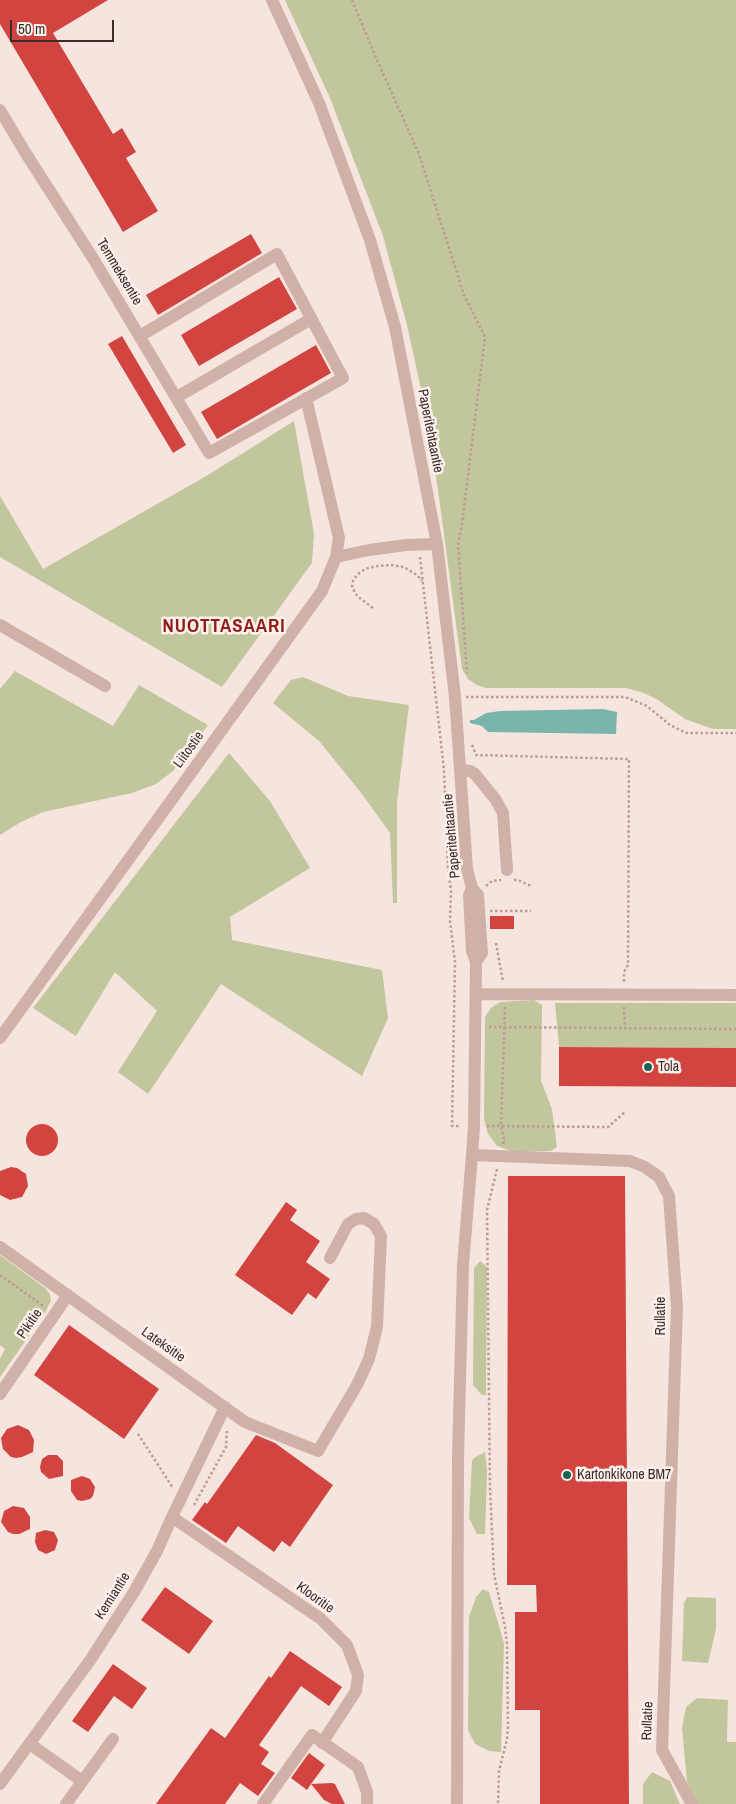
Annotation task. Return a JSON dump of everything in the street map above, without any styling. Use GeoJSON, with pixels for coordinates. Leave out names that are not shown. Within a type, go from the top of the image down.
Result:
{"type":"FeatureCollection","features":[{"type":"Feature","properties":{"kind":"street","name":"Paperitehtaantie"},"geometry":{"type":"LineString","coordinates":[[272,0],[318,103],[370,240],[395,327],[436,544],[461,697],[461,770],[467,869],[472,888],[478,895],[482,953],[476,962],[476,994]]}},
{"type":"Feature","properties":{"kind":"street","name":"Temmeksentie"},"geometry":{"type":"LineString","coordinates":[[0,110],[140,336],[209,453],[306,398]]}},
{"type":"Feature","properties":{"kind":"street"},"geometry":{"type":"LineString","coordinates":[[140,336],[277,254],[343,378],[306,398]]}},
{"type":"Feature","properties":{"kind":"street"},"geometry":{"type":"LineString","coordinates":[[177,397],[311,319]]}},
{"type":"Feature","properties":{"kind":"street","name":"Liitostie"},"geometry":{"type":"LineString","coordinates":[[0,1038],[322,591],[336,557],[339,538],[306,398]]}},
{"type":"Feature","properties":{"kind":"street"},"geometry":{"type":"LineString","coordinates":[[336,557],[378,549],[436,544]]}},
{"type":"Feature","properties":{"kind":"street"},"geometry":{"type":"LineString","coordinates":[[0,625],[105,686]]}},
{"type":"Feature","properties":{"kind":"street"},"geometry":{"type":"LineString","coordinates":[[461,770],[470,771],[475,774],[496,800],[502,812],[507,870]]}},
{"type":"Feature","properties":{"kind":"street"},"geometry":{"type":"LineString","coordinates":[[457,1804],[458,1458],[463,1264],[472,1155],[476,994],[736,995]]}},
{"type":"Feature","properties":{"kind":"street","name":"Rullatie"},"geometry":{"type":"LineString","coordinates":[[472,1155],[630,1161],[645,1167],[659,1177],[669,1196],[677,1307],[662,1750],[692,1804]]}},
{"type":"Feature","properties":{"kind":"street","name":"Lateksitie"},"geometry":{"type":"LineString","coordinates":[[0,1247],[68,1295],[223,1412],[318,1451],[357,1385],[369,1359],[377,1327],[381,1236],[374,1224],[364,1218],[356,1219],[348,1224],[330,1258]]}},
{"type":"Feature","properties":{"kind":"street","name":"Pikitie"},"geometry":{"type":"LineString","coordinates":[[0,1394],[68,1295]]}},
{"type":"Feature","properties":{"kind":"street","name":"Kemiantie"},"geometry":{"type":"LineString","coordinates":[[0,1784],[91,1659],[134,1592],[157,1551],[180,1499],[223,1412]]}},
{"type":"Feature","properties":{"kind":"street","name":"Klooritie"},"geometry":{"type":"LineString","coordinates":[[172,1517],[321,1619],[347,1645],[358,1675],[356,1691],[322,1743]]}},
{"type":"Feature","properties":{"kind":"street"},"geometry":{"type":"LineString","coordinates":[[262,1804],[312,1735],[358,1768],[367,1792],[367,1804]]}},
{"type":"Feature","properties":{"kind":"street"},"geometry":{"type":"LineString","coordinates":[[66,1804],[113,1739]]}},
{"type":"Feature","properties":{"kind":"street"},"geometry":{"type":"LineString","coordinates":[[30,1744],[82,1781]]}},
{"type":"Feature","properties":{"kind":"path"},"geometry":{"type":"LineString","coordinates":[[352,0],[419,154],[464,295],[485,337],[458,545],[467,680]]}},
{"type":"Feature","properties":{"kind":"path"},"geometry":{"type":"LineString","coordinates":[[373,608],[357,596],[352,587],[353,580],[365,569],[391,565],[404,567],[417,575],[423,582]]}},
{"type":"Feature","properties":{"kind":"path"},"geometry":{"type":"LineString","coordinates":[[461,697],[467,689]]}},
{"type":"Feature","properties":{"kind":"path"},"geometry":{"type":"LineString","coordinates":[[461,697],[467,705]]}},
{"type":"Feature","properties":{"kind":"path"},"geometry":{"type":"LineString","coordinates":[[461,697],[626,697],[647,706],[670,725],[686,733],[736,733]]}},
{"type":"Feature","properties":{"kind":"path"},"geometry":{"type":"LineString","coordinates":[[470,737],[476,755],[629,759],[628,964]]}},
{"type":"Feature","properties":{"kind":"path"},"geometry":{"type":"LineString","coordinates":[[485,886],[486,894]]}},
{"type":"Feature","properties":{"kind":"path"},"geometry":{"type":"LineString","coordinates":[[486,911],[531,911]]}},
{"type":"Feature","properties":{"kind":"path"},"geometry":{"type":"LineString","coordinates":[[495,937],[505,994],[501,1126],[504,1138],[487,1210],[490,1488],[494,1574],[504,1618],[507,1644],[508,1727],[499,1771],[498,1804]]}},
{"type":"Feature","properties":{"kind":"path"},"geometry":{"type":"LineString","coordinates":[[454,1026],[736,1029]]}},
{"type":"Feature","properties":{"kind":"path"},"geometry":{"type":"LineString","coordinates":[[0,1274],[46,1308],[58,1310]]}},
{"type":"Feature","properties":{"kind":"path"},"geometry":{"type":"LineString","coordinates":[[184,1526],[226,1447],[228,1436],[223,1412]]}},
{"type":"Feature","properties":{"kind":"path"},"geometry":{"type":"LineString","coordinates":[[138,1434],[180,1499]]}},
{"type":"Feature","properties":{"kind":"green space"},"geometry":{"type":"Polygon","coordinates":[[[285,0],[736,0],[736,729],[713,729],[685,719],[658,700],[644,693],[626,688],[486,688],[468,679],[462,669],[426,412],[407,325],[383,236],[330,98],[285,0]]]}},
{"type":"Feature","properties":{"kind":"green space"},"geometry":{"type":"Polygon","coordinates":[[[294,421],[314,534],[312,563],[222,687],[0,557],[0,496],[43,569],[208,475],[294,421]]]}},
{"type":"Feature","properties":{"kind":"green space"},"geometry":{"type":"Polygon","coordinates":[[[15,671],[113,726],[139,685],[208,725],[173,771],[156,784],[132,793],[43,812],[21,822],[0,835],[0,689],[15,671]]]}},
{"type":"Feature","properties":{"kind":"green space"},"geometry":{"type":"Polygon","coordinates":[[[303,677],[348,696],[409,705],[397,802],[397,903],[393,903],[390,833],[362,794],[319,741],[273,703],[291,680],[303,677]]]}},
{"type":"Feature","properties":{"kind":"green space"},"geometry":{"type":"Polygon","coordinates":[[[229,753],[270,801],[310,868],[230,917],[232,940],[382,970],[388,1018],[362,1076],[221,984],[148,1094],[118,1072],[157,1011],[115,972],[76,1036],[33,1008],[229,753]]]}},
{"type":"Feature","properties":{"kind":"green space"},"geometry":{"type":"Polygon","coordinates":[[[534,1000],[542,1005],[541,1081],[552,1109],[557,1147],[551,1151],[512,1151],[497,1146],[488,1134],[484,1119],[485,1017],[491,1008],[500,1002],[534,1000]]]}},
{"type":"Feature","properties":{"kind":"green space"},"geometry":{"type":"Polygon","coordinates":[[[555,1003],[736,1003],[736,1048],[559,1047],[555,1003]]]}},
{"type":"Feature","properties":{"kind":"green space"},"geometry":{"type":"Polygon","coordinates":[[[0,1255],[45,1288],[50,1294],[51,1301],[43,1316],[0,1377],[0,1359],[5,1349],[0,1345],[0,1255]]]}},
{"type":"Feature","properties":{"kind":"green space"},"geometry":{"type":"Polygon","coordinates":[[[480,1261],[487,1267],[486,1395],[482,1395],[473,1385],[474,1268],[480,1261]]]}},
{"type":"Feature","properties":{"kind":"green space"},"geometry":{"type":"Polygon","coordinates":[[[485,1452],[487,1470],[485,1534],[477,1534],[469,1518],[472,1461],[485,1452]]]}},
{"type":"Feature","properties":{"kind":"green space"},"geometry":{"type":"Polygon","coordinates":[[[483,1589],[489,1592],[504,1643],[501,1752],[489,1751],[475,1744],[468,1730],[469,1617],[476,1597],[483,1589]]]}},
{"type":"Feature","properties":{"kind":"green space"},"geometry":{"type":"Polygon","coordinates":[[[687,1597],[716,1598],[716,1629],[708,1663],[682,1661],[684,1603],[687,1597]]]}},
{"type":"Feature","properties":{"kind":"green space"},"geometry":{"type":"Polygon","coordinates":[[[697,1698],[728,1700],[727,1742],[736,1742],[736,1804],[698,1804],[687,1782],[682,1728],[686,1707],[697,1698]]]}},
{"type":"Feature","properties":{"kind":"green space"},"geometry":{"type":"Polygon","coordinates":[[[652,1772],[670,1781],[680,1804],[643,1804],[643,1784],[652,1772]]]}},
{"type":"Feature","properties":{"kind":"water"},"geometry":{"type":"Polygon","coordinates":[[[603,709],[617,712],[616,734],[488,732],[482,726],[470,723],[470,720],[474,720],[486,713],[500,711],[603,709]]]}},
{"type":"Feature","properties":{"kind":"building"},"geometry":{"type":"Polygon","coordinates":[[[0,0],[108,0],[53,33],[113,134],[122,128],[136,152],[126,158],[158,211],[123,232],[0,24],[0,0]]]}},
{"type":"Feature","properties":{"kind":"building"},"geometry":{"type":"Polygon","coordinates":[[[251,234],[262,253],[158,315],[146,295],[251,234]]]}},
{"type":"Feature","properties":{"kind":"building"},"geometry":{"type":"Polygon","coordinates":[[[279,277],[297,309],[199,366],[181,335],[279,277]]]}},
{"type":"Feature","properties":{"kind":"building"},"geometry":{"type":"Polygon","coordinates":[[[122,336],[186,445],[173,453],[108,344],[122,336]]]}},
{"type":"Feature","properties":{"kind":"building"},"geometry":{"type":"Polygon","coordinates":[[[316,345],[331,373],[217,439],[201,412],[316,345]]]}},
{"type":"Feature","properties":{"kind":"building"},"geometry":{"type":"Polygon","coordinates":[[[490,916],[514,916],[514,929],[490,929],[490,916]]]}},
{"type":"Feature","properties":{"kind":"building","name":"Tola"},"geometry":{"type":"Polygon","coordinates":[[[559,1047],[736,1048],[736,1087],[559,1086],[559,1047]]]}},
{"type":"Feature","properties":{"kind":"building"},"geometry":{"type":"Polygon","coordinates":[[[42,1124],[48,1125],[53,1129],[57,1134],[57,1146],[53,1151],[48,1155],[42,1156],[36,1155],[31,1151],[27,1146],[26,1140],[27,1134],[31,1129],[36,1125],[42,1124]]]}},
{"type":"Feature","properties":{"kind":"building"},"geometry":{"type":"Polygon","coordinates":[[[11,1167],[17,1168],[26,1174],[28,1186],[22,1197],[10,1200],[0,1195],[0,1171],[11,1167]]]}},
{"type":"Feature","properties":{"kind":"building","name":"Kartonkikone BM7"},"geometry":{"type":"Polygon","coordinates":[[[508,1176],[625,1176],[629,1804],[540,1804],[540,1710],[515,1710],[515,1612],[537,1612],[536,1585],[507,1585],[508,1176]]]}},
{"type":"Feature","properties":{"kind":"building"},"geometry":{"type":"Polygon","coordinates":[[[286,1202],[297,1210],[290,1220],[320,1241],[306,1262],[330,1279],[316,1299],[308,1293],[292,1315],[235,1275],[286,1202]]]}},
{"type":"Feature","properties":{"kind":"building"},"geometry":{"type":"Polygon","coordinates":[[[69,1325],[159,1389],[124,1439],[34,1375],[69,1325]]]}},
{"type":"Feature","properties":{"kind":"building"},"geometry":{"type":"Polygon","coordinates":[[[18,1425],[29,1430],[34,1440],[33,1452],[16,1458],[11,1457],[3,1449],[1,1438],[7,1429],[18,1425]]]}},
{"type":"Feature","properties":{"kind":"building"},"geometry":{"type":"Polygon","coordinates":[[[256,1435],[275,1443],[333,1485],[290,1547],[282,1541],[274,1552],[238,1526],[226,1543],[192,1520],[205,1502],[207,1504],[256,1435]]]}},
{"type":"Feature","properties":{"kind":"building"},"geometry":{"type":"Polygon","coordinates":[[[48,1455],[57,1455],[63,1461],[63,1476],[49,1479],[41,1472],[42,1459],[48,1455]]]}},
{"type":"Feature","properties":{"kind":"building"},"geometry":{"type":"Polygon","coordinates":[[[82,1476],[90,1479],[95,1487],[93,1496],[82,1501],[77,1500],[71,1491],[71,1480],[82,1476]]]}},
{"type":"Feature","properties":{"kind":"building"},"geometry":{"type":"Polygon","coordinates":[[[13,1506],[24,1508],[30,1517],[30,1529],[19,1534],[8,1532],[1,1522],[4,1511],[13,1506]]]}},
{"type":"Feature","properties":{"kind":"building"},"geometry":{"type":"Polygon","coordinates":[[[45,1530],[54,1532],[58,1540],[55,1550],[46,1554],[38,1550],[35,1542],[36,1533],[45,1530]]]}},
{"type":"Feature","properties":{"kind":"building"},"geometry":{"type":"Polygon","coordinates":[[[165,1587],[213,1621],[189,1654],[141,1620],[165,1587]]]}},
{"type":"Feature","properties":{"kind":"building"},"geometry":{"type":"Polygon","coordinates":[[[290,1651],[342,1687],[329,1706],[301,1686],[259,1745],[269,1752],[261,1764],[275,1773],[258,1796],[240,1783],[225,1804],[156,1804],[211,1728],[225,1738],[269,1676],[271,1678],[290,1651]]]}},
{"type":"Feature","properties":{"kind":"building"},"geometry":{"type":"Polygon","coordinates":[[[113,1664],[147,1688],[132,1709],[114,1696],[88,1732],[72,1721],[113,1664]]]}},
{"type":"Feature","properties":{"kind":"building"},"geometry":{"type":"Polygon","coordinates":[[[309,1753],[325,1765],[307,1790],[291,1778],[309,1753]]]}},
{"type":"Feature","properties":{"kind":"building"},"geometry":{"type":"Polygon","coordinates":[[[311,1784],[335,1784],[345,1804],[332,1804],[324,1800],[311,1784]]]}},
{"type":"Feature","properties":{"kind":"place","name":"Tola"},"geometry":{"type":"Point","coordinates":[648,1067]}},
{"type":"Feature","properties":{"kind":"place","name":"Kartonkikone BM7"},"geometry":{"type":"Point","coordinates":[567,1475]}},
{"type":"Feature","properties":{"kind":"district","name":"NUOTTASAARI"},"geometry":{"type":"Point","coordinates":[224,627]}}]}
